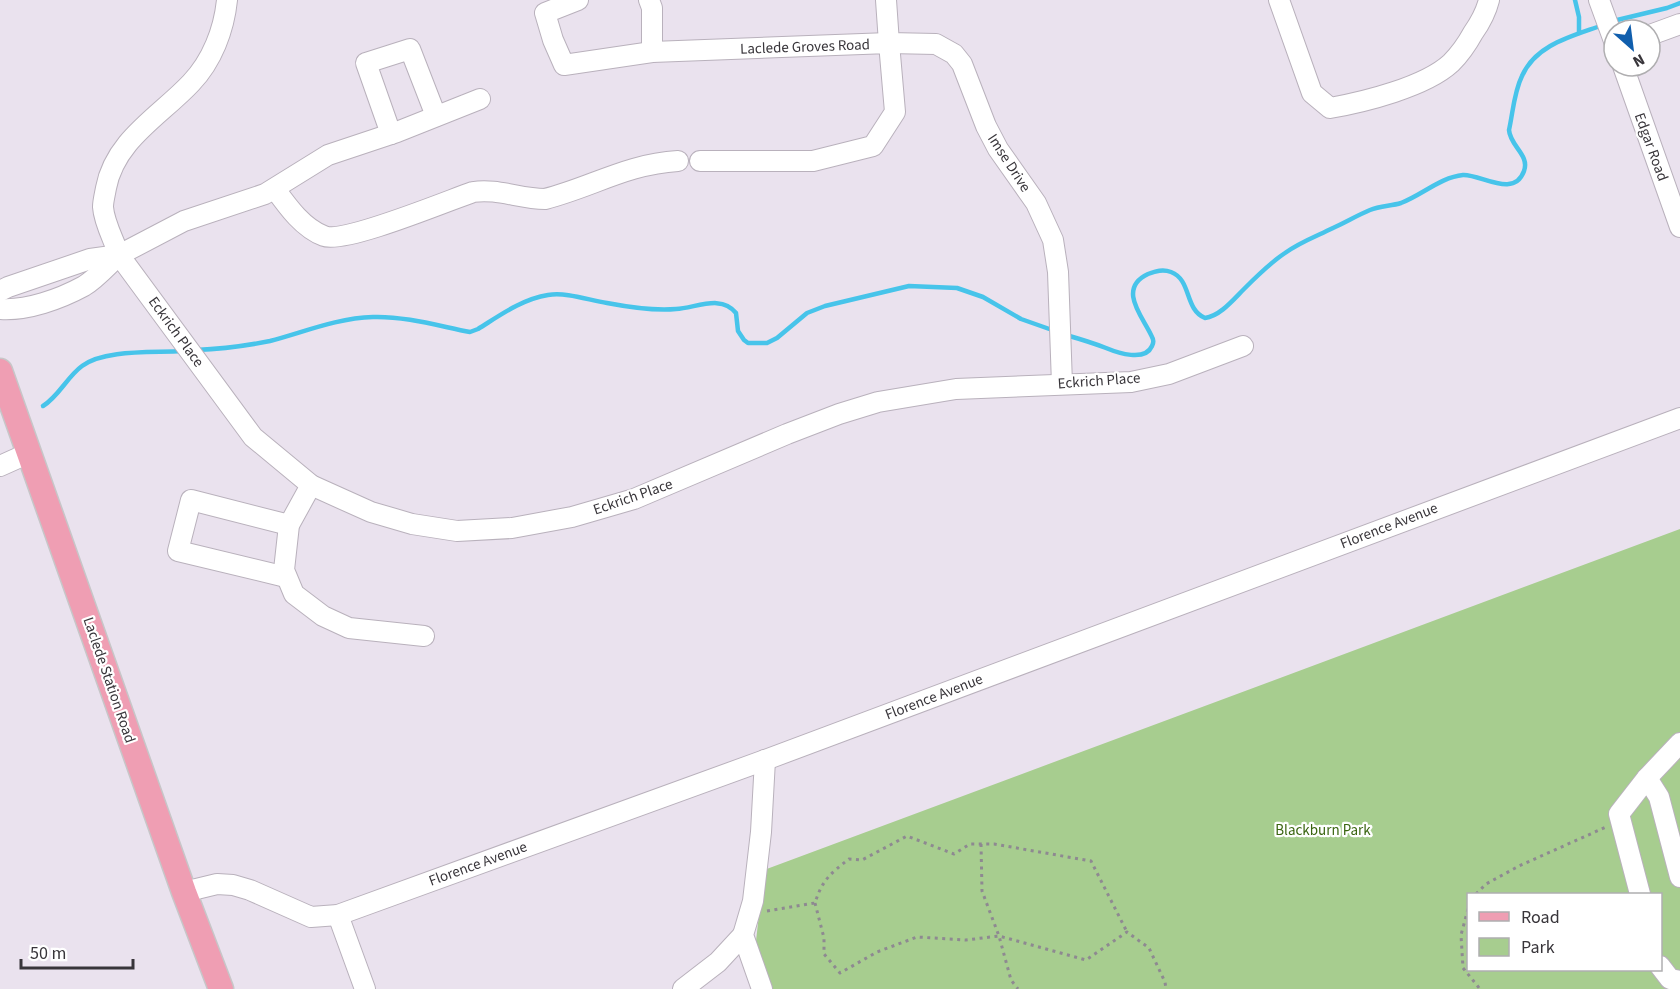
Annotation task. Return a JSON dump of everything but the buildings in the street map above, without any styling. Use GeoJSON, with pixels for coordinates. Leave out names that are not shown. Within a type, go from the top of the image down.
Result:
{"type":"FeatureCollection","features":[{"type":"Feature","properties":{"kind":"main road","name":"Laclede Station Road"},"geometry":{"type":"LineString","coordinates":[[0,371],[184,892],[221,989]]}},
{"type":"Feature","properties":{"kind":"street"},"geometry":{"type":"LineString","coordinates":[[119,255],[103,206],[109,174],[125,144],[193,82],[212,54],[225,23],[227,0]]}},
{"type":"Feature","properties":{"kind":"street","name":"Laclede Groves Road"},"geometry":{"type":"LineString","coordinates":[[578,0],[545,13],[564,65],[652,52],[889,43],[895,112],[873,146],[813,161],[700,161]]}},
{"type":"Feature","properties":{"kind":"street"},"geometry":{"type":"LineString","coordinates":[[649,0],[652,8],[652,52]]}},
{"type":"Feature","properties":{"kind":"street"},"geometry":{"type":"LineString","coordinates":[[886,0],[889,43]]}},
{"type":"Feature","properties":{"kind":"street"},"geometry":{"type":"LineString","coordinates":[[1279,0],[1312,93],[1330,108],[1394,92],[1427,78],[1449,64],[1465,46],[1482,20],[1489,0]]}},
{"type":"Feature","properties":{"kind":"street"},"geometry":{"type":"LineString","coordinates":[[1662,31],[1680,24]]}},
{"type":"Feature","properties":{"kind":"street","name":"Imse Drive"},"geometry":{"type":"LineString","coordinates":[[889,43],[936,44],[954,54],[962,64],[986,126],[998,149],[1036,203],[1053,240],[1058,272],[1062,384]]}},
{"type":"Feature","properties":{"kind":"street"},"geometry":{"type":"LineString","coordinates":[[391,134],[366,63],[410,49],[436,116]]}},
{"type":"Feature","properties":{"kind":"street","name":"Edgar Road"},"geometry":{"type":"LineString","coordinates":[[1627,78],[1680,227]]}},
{"type":"Feature","properties":{"kind":"street"},"geometry":{"type":"LineString","coordinates":[[0,309],[12,310],[37,304],[85,285],[119,255],[184,221],[247,201],[275,189],[328,155],[391,134],[480,99]]}},
{"type":"Feature","properties":{"kind":"street"},"geometry":{"type":"LineString","coordinates":[[275,189],[306,225],[323,236],[332,238],[359,232],[473,192],[487,190],[545,200],[632,168],[678,161]]}},
{"type":"Feature","properties":{"kind":"street"},"geometry":{"type":"LineString","coordinates":[[0,291],[90,259],[119,255]]}},
{"type":"Feature","properties":{"kind":"street","name":"Eckrich Place"},"geometry":{"type":"LineString","coordinates":[[119,255],[253,437],[311,486],[330,492],[371,512],[412,524],[457,531],[512,528],[572,517],[634,499],[787,434],[878,402],[956,389],[1131,382],[1169,374],[1243,346]]}},
{"type":"Feature","properties":{"kind":"street","name":"Florence Avenue"},"geometry":{"type":"LineString","coordinates":[[184,892],[217,884],[233,885],[250,890],[311,917],[338,915],[765,760],[1680,418]]}},
{"type":"Feature","properties":{"kind":"street"},"geometry":{"type":"LineString","coordinates":[[0,466],[29,453]]}},
{"type":"Feature","properties":{"kind":"street"},"geometry":{"type":"LineString","coordinates":[[311,486],[289,525],[284,570],[294,594],[324,616],[349,628],[424,636]]}},
{"type":"Feature","properties":{"kind":"street"},"geometry":{"type":"LineString","coordinates":[[286,577],[178,551],[191,500],[289,525]]}},
{"type":"Feature","properties":{"kind":"street"},"geometry":{"type":"LineString","coordinates":[[1640,893],[1619,814],[1647,778],[1680,743]]}},
{"type":"Feature","properties":{"kind":"street"},"geometry":{"type":"LineString","coordinates":[[683,989],[718,962],[742,935],[753,901],[761,831],[765,760]]}},
{"type":"Feature","properties":{"kind":"street"},"geometry":{"type":"LineString","coordinates":[[1647,778],[1659,797],[1680,877]]}},
{"type":"Feature","properties":{"kind":"street"},"geometry":{"type":"LineString","coordinates":[[338,915],[366,989]]}},
{"type":"Feature","properties":{"kind":"street"},"geometry":{"type":"LineString","coordinates":[[742,935],[762,989]]}},
{"type":"Feature","properties":{"kind":"street"},"geometry":{"type":"LineString","coordinates":[[1662,969],[1670,979],[1680,981]]}},
{"type":"Feature","properties":{"kind":"path"},"geometry":{"type":"LineString","coordinates":[[1477,893],[1486,884],[1519,866],[1622,822]]}},
{"type":"Feature","properties":{"kind":"path"},"geometry":{"type":"LineString","coordinates":[[1127,932],[1086,960],[999,936],[966,940],[917,937],[877,952],[840,973],[824,954],[824,938],[815,903],[820,888],[829,875],[849,859],[862,860],[907,836],[954,854],[970,844],[994,844],[1091,861],[1127,932],[1149,948],[1166,989]]}},
{"type":"Feature","properties":{"kind":"path"},"geometry":{"type":"LineString","coordinates":[[981,844],[982,891],[999,936],[1011,980],[1018,989]]}},
{"type":"Feature","properties":{"kind":"path"},"geometry":{"type":"LineString","coordinates":[[750,912],[815,903]]}},
{"type":"Feature","properties":{"kind":"path"},"geometry":{"type":"LineString","coordinates":[[1467,913],[1461,934],[1463,968],[1480,989]]}},
{"type":"Feature","properties":{"kind":"green space","name":"Blackburn Park"},"geometry":{"type":"Polygon","coordinates":[[[1680,529],[1680,989],[769,989],[755,950],[764,870],[1680,529]]]}},
{"type":"Feature","properties":{"kind":"waterway"},"geometry":{"type":"LineString","coordinates":[[1575,0],[1579,17],[1579,33]]}},
{"type":"Feature","properties":{"kind":"waterway"},"geometry":{"type":"LineString","coordinates":[[1625,18],[1680,3]]}},
{"type":"Feature","properties":{"kind":"waterway"},"geometry":{"type":"LineString","coordinates":[[1066,335],[1124,354],[1144,354],[1153,345],[1153,340],[1133,296],[1134,288],[1139,280],[1148,274],[1165,271],[1178,276],[1198,314],[1205,318],[1211,317],[1226,307],[1274,261],[1291,249],[1365,212],[1401,203],[1455,176],[1470,176],[1496,183],[1513,183],[1519,179],[1525,165],[1509,130],[1515,95],[1528,65],[1536,56],[1556,43],[1602,25]]}},
{"type":"Feature","properties":{"kind":"waterway"},"geometry":{"type":"LineString","coordinates":[[196,350],[261,343],[334,323],[373,317],[410,320],[470,332],[520,304],[555,294],[650,309],[723,304],[736,313],[738,331],[744,340],[748,343],[767,343],[777,338],[807,313],[825,306],[909,286],[957,288],[983,297],[1021,319],[1055,331]]}},
{"type":"Feature","properties":{"kind":"waterway"},"geometry":{"type":"LineString","coordinates":[[43,406],[54,397],[77,370],[91,361],[116,354],[182,351]]}}]}
